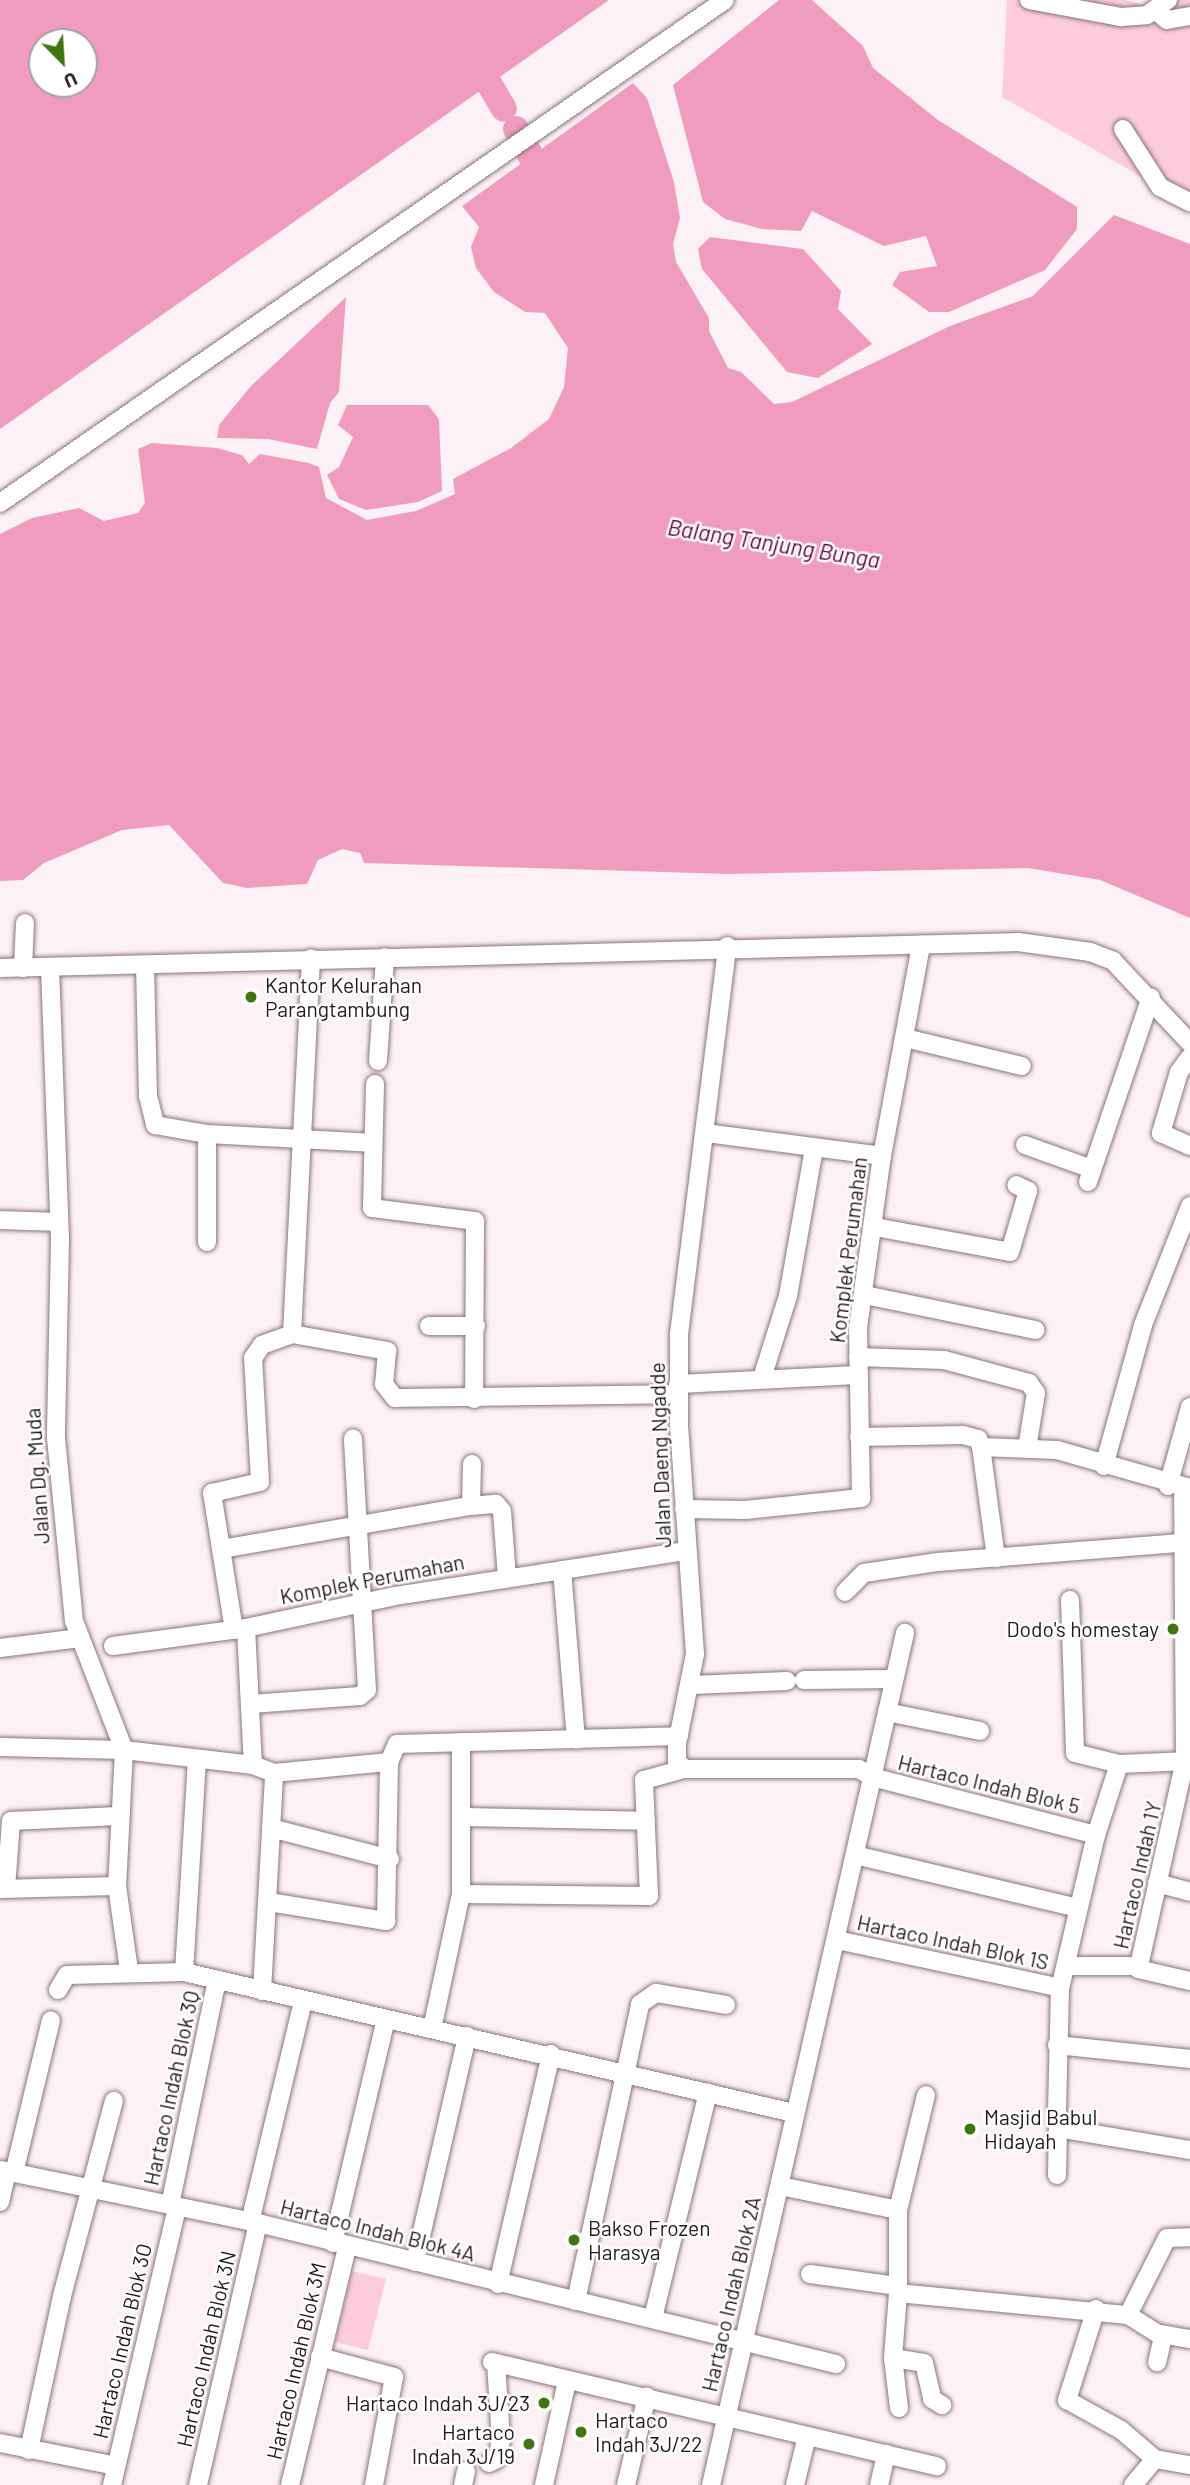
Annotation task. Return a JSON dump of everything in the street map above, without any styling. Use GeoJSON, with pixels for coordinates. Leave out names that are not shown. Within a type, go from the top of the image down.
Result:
{"type":"FeatureCollection","features":[{"type":"Feature","properties":{"kind":"street"},"geometry":{"type":"LineString","coordinates":[[0,503],[538,134],[725,0]]}},
{"type":"Feature","properties":{"kind":"street"},"geometry":{"type":"LineString","coordinates":[[1029,0],[1121,17],[1162,6],[1167,20],[1190,16]]}},
{"type":"Feature","properties":{"kind":"street"},"geometry":{"type":"LineString","coordinates":[[1123,129],[1160,187],[1190,202]]}},
{"type":"Feature","properties":{"kind":"street"},"geometry":{"type":"LineString","coordinates":[[23,968],[25,923]]}},
{"type":"Feature","properties":{"kind":"street"},"geometry":{"type":"LineString","coordinates":[[0,968],[727,946],[1018,942],[1090,952],[1113,961],[1151,997],[1190,1043]]}},
{"type":"Feature","properties":{"kind":"street","name":"Komplek Perumahan"},"geometry":{"type":"LineString","coordinates":[[684,1509],[859,1500],[858,1366],[865,1296],[882,1156],[920,945]]}},
{"type":"Feature","properties":{"kind":"street","name":"Jalan Daeng Ngadde"},"geometry":{"type":"LineString","coordinates":[[684,1769],[677,1761],[679,1736],[692,1685],[678,1389],[679,1334],[706,1133],[727,946]]}},
{"type":"Feature","properties":{"kind":"street"},"geometry":{"type":"LineString","coordinates":[[378,1061],[384,957]]}},
{"type":"Feature","properties":{"kind":"street"},"geometry":{"type":"LineString","coordinates":[[292,1334],[311,958]]}},
{"type":"Feature","properties":{"kind":"street"},"geometry":{"type":"LineString","coordinates":[[145,965],[151,1121],[162,1129],[207,1134],[371,1143]]}},
{"type":"Feature","properties":{"kind":"street","name":"Jalan Dg. Muda"},"geometry":{"type":"LineString","coordinates":[[50,967],[59,1222],[55,1413],[68,1575],[80,1638],[124,1750],[118,1816],[117,1886],[129,1970]]}},
{"type":"Feature","properties":{"kind":"street"},"geometry":{"type":"LineString","coordinates":[[1025,1145],[1090,1176],[1151,997]]}},
{"type":"Feature","properties":{"kind":"street"},"geometry":{"type":"LineString","coordinates":[[905,1038],[1022,1066]]}},
{"type":"Feature","properties":{"kind":"street"},"geometry":{"type":"LineString","coordinates":[[1190,1057],[1179,1072],[1161,1133],[1190,1146]]}},
{"type":"Feature","properties":{"kind":"street"},"geometry":{"type":"LineString","coordinates":[[375,1084],[371,1143],[372,1208],[475,1221],[474,1399]]}},
{"type":"Feature","properties":{"kind":"street"},"geometry":{"type":"LineString","coordinates":[[706,1133],[882,1156]]}},
{"type":"Feature","properties":{"kind":"street"},"geometry":{"type":"LineString","coordinates":[[207,1134],[207,1242]]}},
{"type":"Feature","properties":{"kind":"street"},"geometry":{"type":"LineString","coordinates":[[762,1378],[788,1296],[814,1148]]}},
{"type":"Feature","properties":{"kind":"street"},"geometry":{"type":"LineString","coordinates":[[875,1227],[1010,1252],[1028,1191],[1016,1185]]}},
{"type":"Feature","properties":{"kind":"street"},"geometry":{"type":"LineString","coordinates":[[1104,1466],[1143,1325],[1190,1206]]}},
{"type":"Feature","properties":{"kind":"street"},"geometry":{"type":"LineString","coordinates":[[0,1220],[59,1222]]}},
{"type":"Feature","properties":{"kind":"street"},"geometry":{"type":"LineString","coordinates":[[865,1296],[1035,1330]]}},
{"type":"Feature","properties":{"kind":"street"},"geometry":{"type":"LineString","coordinates":[[429,1326],[476,1326]]}},
{"type":"Feature","properties":{"kind":"street"},"geometry":{"type":"LineString","coordinates":[[253,1765],[251,1704],[240,1629],[221,1549],[212,1493],[260,1482],[253,1358],[262,1345],[292,1334],[387,1351],[384,1384],[390,1396],[474,1399],[678,1389],[858,1366],[944,1360],[1029,1382],[1036,1393],[1027,1448]]}},
{"type":"Feature","properties":{"kind":"street","name":"Hartaco Indah 1Y"},"geometry":{"type":"LineString","coordinates":[[1066,1966],[1138,1969],[1157,1883],[1182,1826],[1188,1761],[1189,1694],[1180,1487],[1190,1407]]}},
{"type":"Feature","properties":{"kind":"street"},"geometry":{"type":"LineString","coordinates":[[859,1437],[963,1435],[978,1439],[996,1558]]}},
{"type":"Feature","properties":{"kind":"street"},"geometry":{"type":"LineString","coordinates":[[251,1704],[366,1692],[364,1602],[354,1438]]}},
{"type":"Feature","properties":{"kind":"street"},"geometry":{"type":"LineString","coordinates":[[981,1447],[1057,1450],[1180,1487]]}},
{"type":"Feature","properties":{"kind":"street"},"geometry":{"type":"LineString","coordinates":[[471,1506],[472,1464]]}},
{"type":"Feature","properties":{"kind":"street"},"geometry":{"type":"LineString","coordinates":[[221,1549],[359,1523],[471,1506],[501,1508],[507,1577]]}},
{"type":"Feature","properties":{"kind":"street","name":"Komplek Perumahan"},"geometry":{"type":"LineString","coordinates":[[113,1646],[240,1629],[364,1602],[507,1577],[686,1551]]}},
{"type":"Feature","properties":{"kind":"street"},"geometry":{"type":"LineString","coordinates":[[845,1592],[864,1573],[996,1558],[1184,1553]]}},
{"type":"Feature","properties":{"kind":"street"},"geometry":{"type":"LineString","coordinates":[[562,1570],[576,1739]]}},
{"type":"Feature","properties":{"kind":"street"},"geometry":{"type":"LineString","coordinates":[[1069,1600],[1075,1753],[1119,1764],[1188,1761]]}},
{"type":"Feature","properties":{"kind":"street"},"geometry":{"type":"LineString","coordinates":[[692,1685],[795,1681],[897,1671],[905,1633]]}},
{"type":"Feature","properties":{"kind":"street"},"geometry":{"type":"LineString","coordinates":[[0,1648],[80,1638]]}},
{"type":"Feature","properties":{"kind":"street","name":"Hartaco Indah Blok 2A"},"geometry":{"type":"LineString","coordinates":[[710,2485],[897,1671]]}},
{"type":"Feature","properties":{"kind":"street"},"geometry":{"type":"LineString","coordinates":[[887,1712],[980,1731]]}},
{"type":"Feature","properties":{"kind":"street"},"geometry":{"type":"LineString","coordinates":[[269,1902],[380,1923],[388,1914],[389,1762],[390,1751],[402,1742],[679,1736]]}},
{"type":"Feature","properties":{"kind":"street"},"geometry":{"type":"LineString","coordinates":[[432,2029],[461,1894],[461,1742]]}},
{"type":"Feature","properties":{"kind":"street"},"geometry":{"type":"LineString","coordinates":[[0,1747],[124,1750],[197,1761],[253,1765],[274,1773],[389,1762]]}},
{"type":"Feature","properties":{"kind":"street"},"geometry":{"type":"LineString","coordinates":[[184,1972],[197,1761]]}},
{"type":"Feature","properties":{"kind":"street"},"geometry":{"type":"LineString","coordinates":[[1056,2175],[1060,1988],[1096,1835],[1119,1764]]}},
{"type":"Feature","properties":{"kind":"street"},"geometry":{"type":"LineString","coordinates":[[461,1894],[649,1896],[645,1778],[684,1769],[859,1769],[872,1777]]}},
{"type":"Feature","properties":{"kind":"street"},"geometry":{"type":"LineString","coordinates":[[262,1992],[274,1773]]}},
{"type":"Feature","properties":{"kind":"street","name":"Hartaco Indah Blok 5"},"geometry":{"type":"LineString","coordinates":[[872,1777],[1096,1835]]}},
{"type":"Feature","properties":{"kind":"street"},"geometry":{"type":"LineString","coordinates":[[117,1886],[3,1889],[11,1821],[118,1816]]}},
{"type":"Feature","properties":{"kind":"street"},"geometry":{"type":"LineString","coordinates":[[463,1818],[646,1821]]}},
{"type":"Feature","properties":{"kind":"street"},"geometry":{"type":"LineString","coordinates":[[271,1828],[390,1859]]}},
{"type":"Feature","properties":{"kind":"street"},"geometry":{"type":"LineString","coordinates":[[855,1855],[1077,1908]]}},
{"type":"Feature","properties":{"kind":"street"},"geometry":{"type":"LineString","coordinates":[[1157,1883],[1190,1892]]}},
{"type":"Feature","properties":{"kind":"street","name":"Hartaco Indah Blok 1S"},"geometry":{"type":"LineString","coordinates":[[837,1940],[1060,1988]]}},
{"type":"Feature","properties":{"kind":"street"},"geometry":{"type":"LineString","coordinates":[[1138,1969],[1190,1981]]}},
{"type":"Feature","properties":{"kind":"street"},"geometry":{"type":"LineString","coordinates":[[58,1990],[67,1975],[129,1970],[184,1972],[303,2002],[551,2054],[794,2113]]}},
{"type":"Feature","properties":{"kind":"street","name":"Hartaco Indah Blok 3Q"},"geometry":{"type":"LineString","coordinates":[[173,2206],[217,1979]]}},
{"type":"Feature","properties":{"kind":"street"},"geometry":{"type":"LineString","coordinates":[[576,2301],[644,1998],[656,1993],[726,2005]]}},
{"type":"Feature","properties":{"kind":"street","name":"Hartaco Indah Blok 3N"},"geometry":{"type":"LineString","coordinates":[[198,2485],[303,2002]]}},
{"type":"Feature","properties":{"kind":"street","name":"Hartaco Indah Blok 3M"},"geometry":{"type":"LineString","coordinates":[[290,2485],[320,2357],[386,2019]]}},
{"type":"Feature","properties":{"kind":"street"},"geometry":{"type":"LineString","coordinates":[[0,2202],[51,2020]]}},
{"type":"Feature","properties":{"kind":"street"},"geometry":{"type":"LineString","coordinates":[[415,2262],[467,2036]]}},
{"type":"Feature","properties":{"kind":"street"},"geometry":{"type":"LineString","coordinates":[[1057,2045],[1190,2059]]}},
{"type":"Feature","properties":{"kind":"street"},"geometry":{"type":"LineString","coordinates":[[498,2284],[551,2054]]}},
{"type":"Feature","properties":{"kind":"street"},"geometry":{"type":"LineString","coordinates":[[653,2318],[708,2093]]}},
{"type":"Feature","properties":{"kind":"street"},"geometry":{"type":"LineString","coordinates":[[899,2408],[893,2358],[898,2290],[898,2210],[926,2095]]}},
{"type":"Feature","properties":{"kind":"street"},"geometry":{"type":"LineString","coordinates":[[29,2450],[114,2101]]}},
{"type":"Feature","properties":{"kind":"street"},"geometry":{"type":"LineString","coordinates":[[1058,2128],[1190,2150]]}},
{"type":"Feature","properties":{"kind":"street","name":"Hartaco Indah Blok 4A"},"geometry":{"type":"LineString","coordinates":[[7,2172],[254,2223],[498,2284],[744,2339],[836,2364]]}},
{"type":"Feature","properties":{"kind":"street"},"geometry":{"type":"LineString","coordinates":[[780,2186],[898,2210]]}},
{"type":"Feature","properties":{"kind":"street","name":"Hartaco Indah Blok 3O"},"geometry":{"type":"LineString","coordinates":[[112,2485],[173,2206]]}},
{"type":"Feature","properties":{"kind":"street"},"geometry":{"type":"LineString","coordinates":[[1128,2315],[1167,2238],[1190,2237]]}},
{"type":"Feature","properties":{"kind":"street"},"geometry":{"type":"LineString","coordinates":[[810,2274],[898,2290],[1096,2309],[1128,2315],[1161,2334],[1190,2339]]}},
{"type":"Feature","properties":{"kind":"street"},"geometry":{"type":"LineString","coordinates":[[1096,2309],[1067,2400],[1121,2430],[1155,2459],[1190,2465]]}},
{"type":"Feature","properties":{"kind":"street"},"geometry":{"type":"LineString","coordinates":[[1157,2362],[1161,2334]]}},
{"type":"Feature","properties":{"kind":"street"},"geometry":{"type":"LineString","coordinates":[[320,2357],[394,2377],[374,2485]]}},
{"type":"Feature","properties":{"kind":"street"},"geometry":{"type":"LineString","coordinates":[[893,2358],[924,2363],[934,2403],[943,2405]]}},
{"type":"Feature","properties":{"kind":"street"},"geometry":{"type":"LineString","coordinates":[[489,2463],[497,2459],[501,2440],[494,2362],[937,2466]]}},
{"type":"Feature","properties":{"kind":"street"},"geometry":{"type":"LineString","coordinates":[[544,2485],[567,2381]]}},
{"type":"Feature","properties":{"kind":"street"},"geometry":{"type":"LineString","coordinates":[[626,2485],[647,2396]]}},
{"type":"Feature","properties":{"kind":"street"},"geometry":{"type":"LineString","coordinates":[[795,2485],[807,2436]]}},
{"type":"Feature","properties":{"kind":"street"},"geometry":{"type":"LineString","coordinates":[[0,2443],[116,2466]]}},
{"type":"Feature","properties":{"kind":"street"},"geometry":{"type":"LineString","coordinates":[[878,2485],[886,2454]]}},
{"type":"Feature","properties":{"kind":"street"},"geometry":{"type":"LineString","coordinates":[[1133,2485],[1155,2459]]}},
{"type":"Feature","properties":{"kind":"shaded area"},"geometry":{"type":"Polygon","coordinates":[[[1007,0],[1125,0],[1151,7],[1155,0],[1190,0],[1190,194],[1170,193],[1002,97],[1007,0]]]}},
{"type":"Feature","properties":{"kind":"shaded area"},"geometry":{"type":"Polygon","coordinates":[[[352,2271],[386,2279],[368,2350],[335,2342],[352,2271]]]}},
{"type":"Feature","properties":{"kind":"water"},"geometry":{"type":"Polygon","coordinates":[[[0,0],[609,0],[0,429],[0,0]]]}},
{"type":"Feature","properties":{"kind":"water"},"geometry":{"type":"Polygon","coordinates":[[[779,0],[812,0],[863,46],[873,68],[938,120],[1077,207],[1077,229],[1045,270],[949,312],[929,312],[892,285],[900,272],[937,266],[926,236],[884,246],[812,211],[801,231],[762,229],[725,219],[703,202],[673,85],[779,0]]]}},
{"type":"Feature","properties":{"kind":"water"},"geometry":{"type":"Polygon","coordinates":[[[633,83],[647,98],[674,182],[680,218],[673,244],[676,262],[709,318],[709,331],[728,368],[741,372],[774,404],[792,402],[950,326],[1033,296],[1114,215],[1190,244],[1190,918],[1100,880],[1028,868],[729,874],[364,863],[360,853],[342,849],[318,860],[307,884],[247,888],[223,883],[169,825],[122,830],[44,863],[23,880],[0,881],[0,534],[32,518],[79,508],[104,521],[138,513],[145,503],[138,449],[152,443],[217,448],[242,455],[249,464],[260,454],[309,463],[319,467],[326,498],[367,520],[416,511],[455,494],[453,479],[511,448],[549,419],[564,387],[568,348],[545,313],[525,312],[494,292],[476,268],[471,247],[479,227],[462,206],[633,83]]]}},
{"type":"Feature","properties":{"kind":"water"},"geometry":{"type":"Polygon","coordinates":[[[710,237],[803,249],[841,291],[838,309],[872,344],[818,378],[787,372],[702,269],[698,249],[710,237]]]}},
{"type":"Feature","properties":{"kind":"water"},"geometry":{"type":"Polygon","coordinates":[[[346,297],[339,392],[330,403],[317,449],[268,439],[217,438],[219,425],[251,386],[346,297]]]}},
{"type":"Feature","properties":{"kind":"water"},"geometry":{"type":"Polygon","coordinates":[[[347,405],[428,405],[439,419],[442,491],[418,502],[366,510],[339,499],[327,475],[339,467],[353,437],[338,425],[347,405]]]}},
{"type":"Feature","properties":{"kind":"waterway"},"geometry":{"type":"LineString","coordinates":[[440,0],[504,109]]}},
{"type":"Feature","properties":{"kind":"waterway","name":"Balang Tanjung Bunga"},"geometry":{"type":"LineString","coordinates":[[516,129],[547,185]]}},
{"type":"Feature","properties":{"kind":"place","name":"Kantor Kelurahan Parangtambung"},"geometry":{"type":"Point","coordinates":[251,997]}},
{"type":"Feature","properties":{"kind":"place","name":"Dodo's homestay"},"geometry":{"type":"Point","coordinates":[1173,1629]}},
{"type":"Feature","properties":{"kind":"place","name":"Masjid Babul Hidayah"},"geometry":{"type":"Point","coordinates":[970,2129]}},
{"type":"Feature","properties":{"kind":"place","name":"Bakso Frozen Harasya"},"geometry":{"type":"Point","coordinates":[574,2240]}},
{"type":"Feature","properties":{"kind":"place","name":"Hartaco Indah 3J/23"},"geometry":{"type":"Point","coordinates":[544,2403]}},
{"type":"Feature","properties":{"kind":"place","name":"Hartaco Indah 3J/22"},"geometry":{"type":"Point","coordinates":[581,2432]}},
{"type":"Feature","properties":{"kind":"place","name":"Hartaco Indah 3J/19"},"geometry":{"type":"Point","coordinates":[529,2444]}}]}
